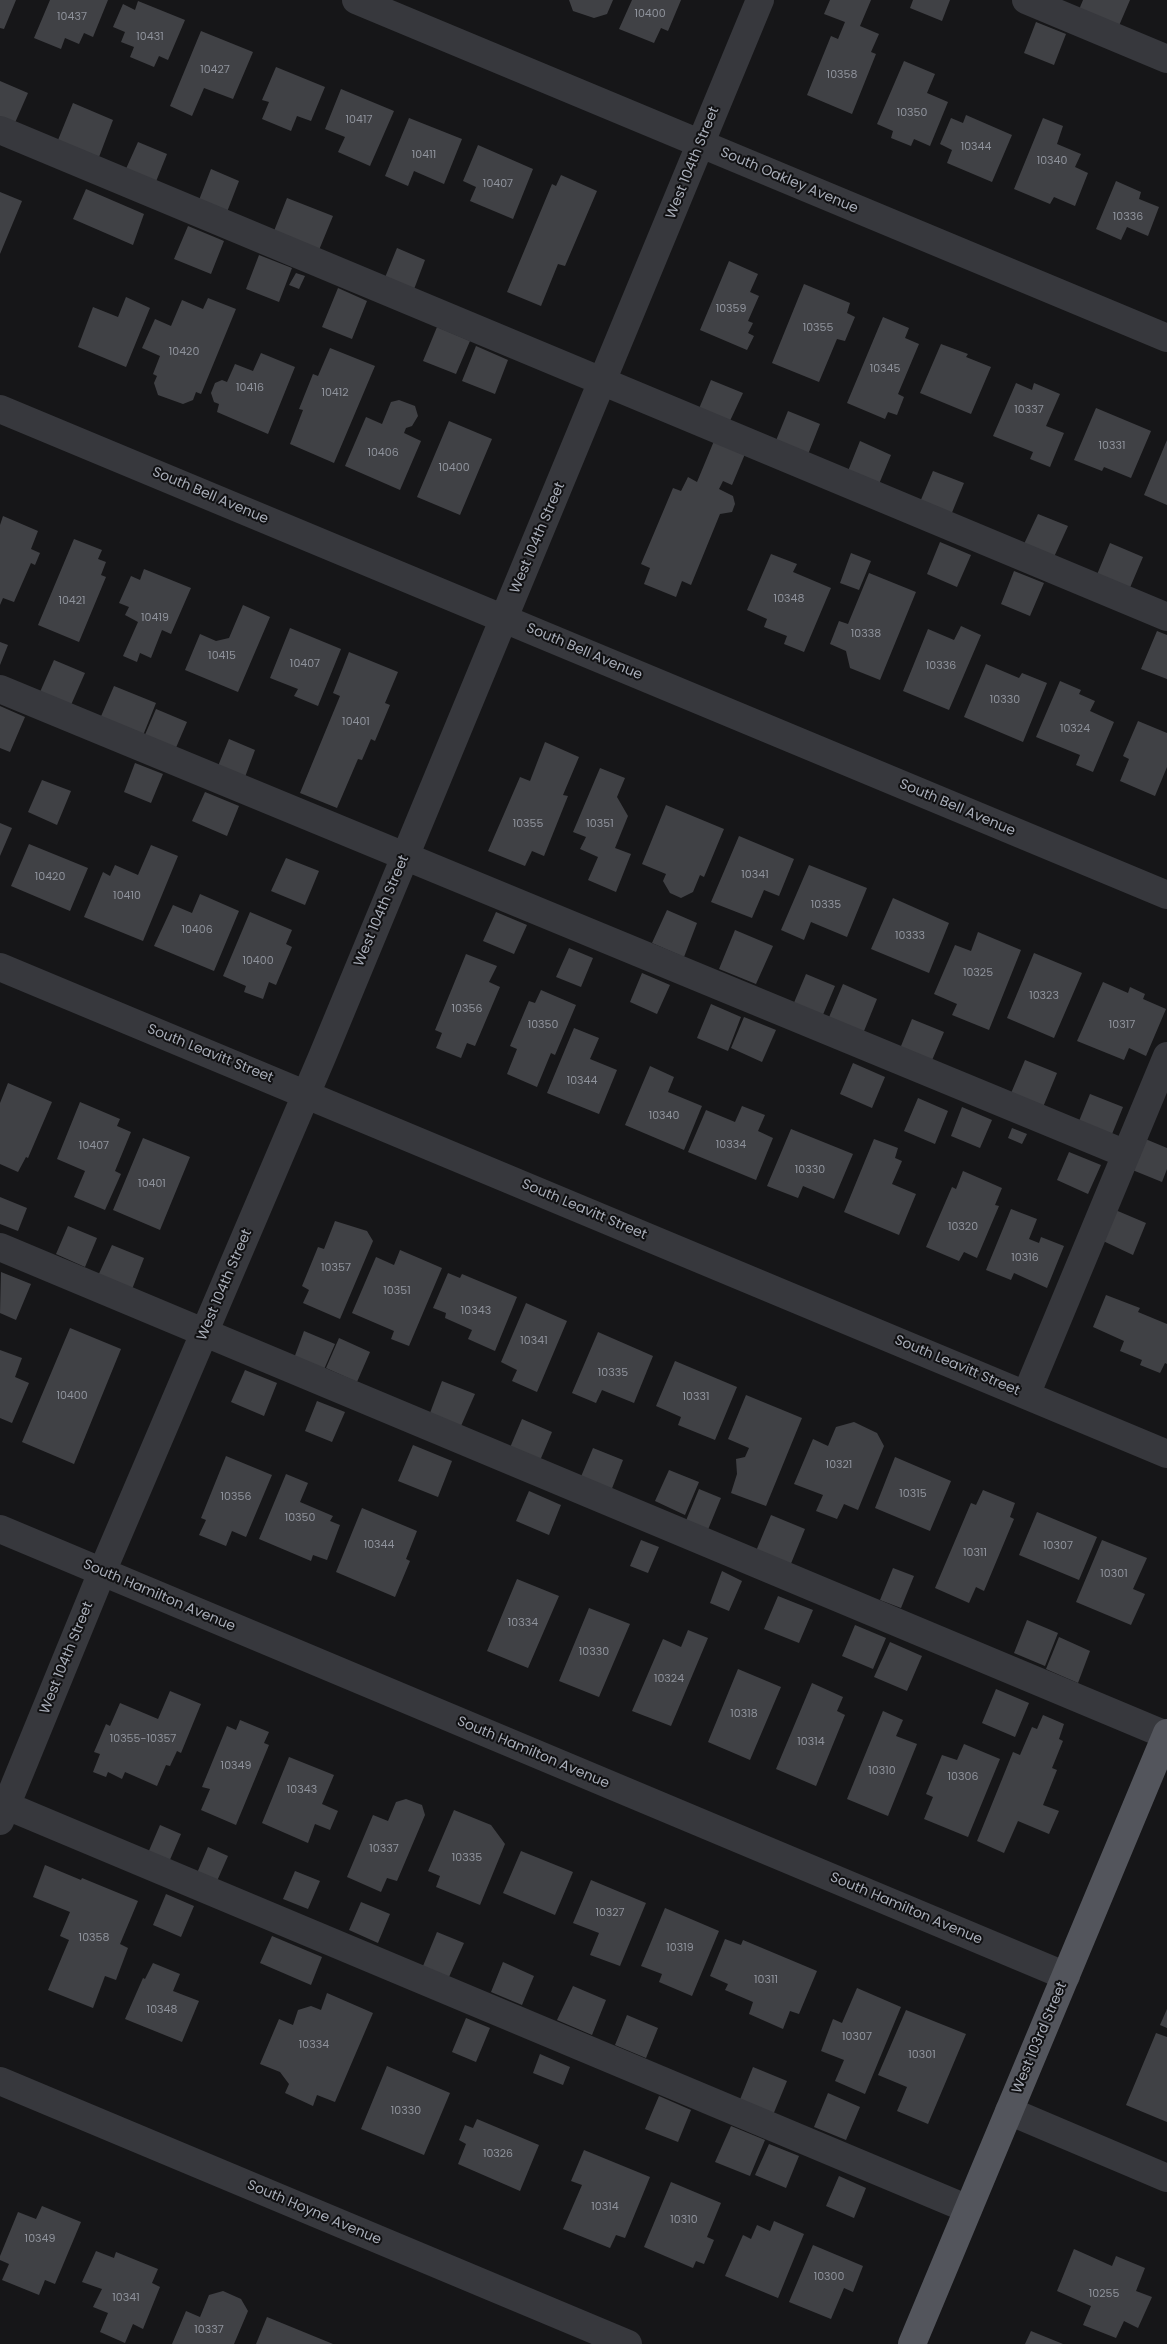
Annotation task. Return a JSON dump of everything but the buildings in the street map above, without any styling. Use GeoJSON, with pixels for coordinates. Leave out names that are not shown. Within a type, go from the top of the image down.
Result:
{"type":"FeatureCollection","features":[{"type":"Feature","properties":{"kind":"main road","name":"West 103rd Street"},"geometry":{"type":"LineString","coordinates":[[912,2344],[1166,1734]]}},
{"type":"Feature","properties":{"kind":"street","name":"South Oakley Avenue"},"geometry":{"type":"LineString","coordinates":[[356,0],[1167,338]]}},
{"type":"Feature","properties":{"kind":"street","name":"West 104th Street"},"geometry":{"type":"LineString","coordinates":[[2,1810],[306,1094],[760,0]]}},
{"type":"Feature","properties":{"kind":"street"},"geometry":{"type":"LineString","coordinates":[[1026,0],[1167,59]]}},
{"type":"Feature","properties":{"kind":"street"},"geometry":{"type":"LineString","coordinates":[[0,130],[1167,617]]}},
{"type":"Feature","properties":{"kind":"street","name":"South Bell Avenue"},"geometry":{"type":"LineString","coordinates":[[0,409],[1167,895]]}},
{"type":"Feature","properties":{"kind":"street"},"geometry":{"type":"LineString","coordinates":[[0,689],[1126,1154]]}},
{"type":"Feature","properties":{"kind":"street","name":"South Leavitt Street"},"geometry":{"type":"LineString","coordinates":[[0,967],[1167,1454]]}},
{"type":"Feature","properties":{"kind":"street"},"geometry":{"type":"LineString","coordinates":[[1026,1395],[1167,1056]]}},
{"type":"Feature","properties":{"kind":"street"},"geometry":{"type":"LineString","coordinates":[[0,1247],[1166,1734]]}},
{"type":"Feature","properties":{"kind":"street","name":"South Hamilton Avenue"},"geometry":{"type":"LineString","coordinates":[[0,1530],[1066,1976]]}},
{"type":"Feature","properties":{"kind":"street"},"geometry":{"type":"LineString","coordinates":[[2,1810],[968,2209]]}},
{"type":"Feature","properties":{"kind":"street","name":"South Hoyne Avenue"},"geometry":{"type":"LineString","coordinates":[[0,2081],[628,2344]]}},
{"type":"Feature","properties":{"kind":"street"},"geometry":{"type":"LineString","coordinates":[[1009,2111],[1167,2178]]}}]}
